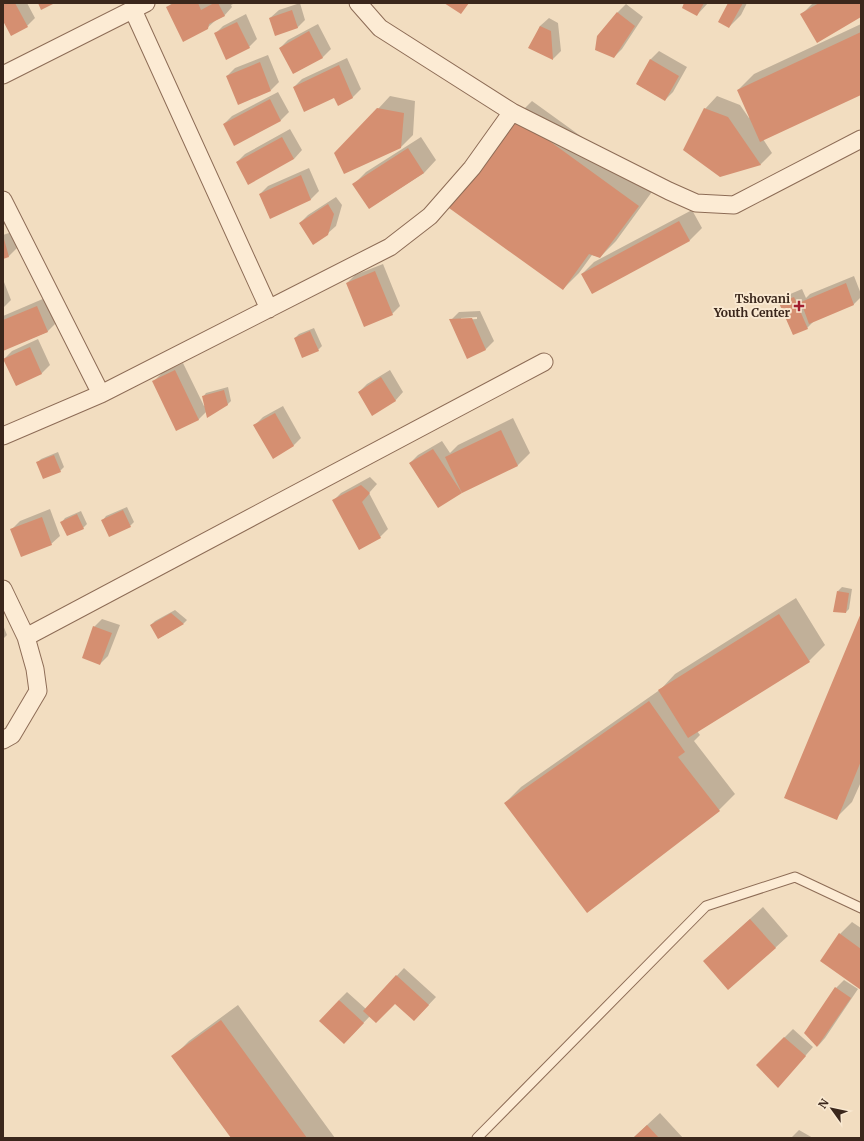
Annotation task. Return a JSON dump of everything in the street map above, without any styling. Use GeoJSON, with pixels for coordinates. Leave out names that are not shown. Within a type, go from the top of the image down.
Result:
{"type":"FeatureCollection","features":[{"type":"Feature","properties":{"kind":"street"},"geometry":{"type":"LineString","coordinates":[[358,3],[380,28],[512,112],[669,191],[696,203],[734,205],[861,139]]}},
{"type":"Feature","properties":{"kind":"street"},"geometry":{"type":"LineString","coordinates":[[3,75],[140,6],[269,309]]}},
{"type":"Feature","properties":{"kind":"street"},"geometry":{"type":"LineString","coordinates":[[3,436],[101,394],[396,243],[430,216],[472,168],[512,112]]}},
{"type":"Feature","properties":{"kind":"street"},"geometry":{"type":"LineString","coordinates":[[3,200],[101,394]]}},
{"type":"Feature","properties":{"kind":"street"},"geometry":{"type":"LineString","coordinates":[[26,637],[544,362]]}},
{"type":"Feature","properties":{"kind":"street"},"geometry":{"type":"LineString","coordinates":[[3,589],[26,637],[35,669],[38,691],[12,735],[3,740]]}},
{"type":"Feature","properties":{"kind":"lane"},"geometry":{"type":"LineString","coordinates":[[477,1138],[706,906],[795,878],[861,908]]}},
{"type":"Feature","properties":{"kind":"building"},"geometry":{"type":"Polygon","coordinates":[[[3,3],[15,3],[28,27],[11,36],[3,21],[3,3]]]}},
{"type":"Feature","properties":{"kind":"building"},"geometry":{"type":"Polygon","coordinates":[[[38,3],[55,3],[41,10],[38,3]]]}},
{"type":"Feature","properties":{"kind":"building"},"geometry":{"type":"Polygon","coordinates":[[[174,3],[198,3],[201,10],[214,3],[218,3],[225,16],[209,24],[208,29],[183,42],[166,7],[174,3]]]}},
{"type":"Feature","properties":{"kind":"building"},"geometry":{"type":"Polygon","coordinates":[[[444,3],[469,3],[461,14],[444,3]]]}},
{"type":"Feature","properties":{"kind":"building"},"geometry":{"type":"Polygon","coordinates":[[[684,3],[704,3],[697,16],[682,8],[684,3]]]}},
{"type":"Feature","properties":{"kind":"building"},"geometry":{"type":"Polygon","coordinates":[[[728,3],[743,3],[729,28],[718,22],[728,3]]]}},
{"type":"Feature","properties":{"kind":"building"},"geometry":{"type":"Polygon","coordinates":[[[819,3],[861,3],[861,17],[817,43],[800,14],[819,3]]]}},
{"type":"Feature","properties":{"kind":"building"},"geometry":{"type":"Polygon","coordinates":[[[292,10],[298,28],[275,36],[269,18],[292,10]]]}},
{"type":"Feature","properties":{"kind":"building"},"geometry":{"type":"Polygon","coordinates":[[[617,12],[635,26],[614,58],[595,50],[597,36],[617,12]]]}},
{"type":"Feature","properties":{"kind":"building"},"geometry":{"type":"Polygon","coordinates":[[[237,22],[250,48],[226,60],[214,33],[237,22]]]}},
{"type":"Feature","properties":{"kind":"building"},"geometry":{"type":"Polygon","coordinates":[[[540,26],[551,31],[553,60],[528,48],[540,26]]]}},
{"type":"Feature","properties":{"kind":"building"},"geometry":{"type":"Polygon","coordinates":[[[309,31],[323,58],[293,74],[279,48],[309,31]]]}},
{"type":"Feature","properties":{"kind":"building"},"geometry":{"type":"Polygon","coordinates":[[[861,32],[861,95],[760,142],[737,90],[861,32]]]}},
{"type":"Feature","properties":{"kind":"building"},"geometry":{"type":"Polygon","coordinates":[[[650,59],[679,76],[665,101],[636,84],[650,59]]]}},
{"type":"Feature","properties":{"kind":"building"},"geometry":{"type":"Polygon","coordinates":[[[260,62],[271,91],[238,105],[226,76],[260,62]]]}},
{"type":"Feature","properties":{"kind":"building"},"geometry":{"type":"Polygon","coordinates":[[[339,65],[353,98],[338,106],[334,98],[304,112],[293,87],[339,65]]]}},
{"type":"Feature","properties":{"kind":"building"},"geometry":{"type":"Polygon","coordinates":[[[270,99],[281,121],[234,146],[223,124],[270,99]]]}},
{"type":"Feature","properties":{"kind":"building"},"geometry":{"type":"Polygon","coordinates":[[[377,108],[404,113],[401,148],[344,174],[334,153],[377,108]]]}},
{"type":"Feature","properties":{"kind":"building"},"geometry":{"type":"Polygon","coordinates":[[[704,108],[728,117],[761,165],[720,177],[683,150],[704,108]]]}},
{"type":"Feature","properties":{"kind":"building"},"geometry":{"type":"Polygon","coordinates":[[[515,116],[639,206],[600,258],[589,254],[563,290],[449,208],[515,116]]]}},
{"type":"Feature","properties":{"kind":"building"},"geometry":{"type":"Polygon","coordinates":[[[282,137],[294,159],[248,185],[236,162],[282,137]]]}},
{"type":"Feature","properties":{"kind":"building"},"geometry":{"type":"Polygon","coordinates":[[[408,148],[424,173],[369,209],[352,184],[408,148]]]}},
{"type":"Feature","properties":{"kind":"building"},"geometry":{"type":"Polygon","coordinates":[[[301,175],[311,200],[270,219],[259,194],[301,175]]]}},
{"type":"Feature","properties":{"kind":"building"},"geometry":{"type":"Polygon","coordinates":[[[328,204],[334,214],[328,235],[313,245],[299,223],[328,204]]]}},
{"type":"Feature","properties":{"kind":"building"},"geometry":{"type":"Polygon","coordinates":[[[679,221],[690,241],[592,294],[581,274],[679,221]]]}},
{"type":"Feature","properties":{"kind":"building"},"geometry":{"type":"Polygon","coordinates":[[[4,239],[9,257],[3,259],[3,240],[4,239]]]}},
{"type":"Feature","properties":{"kind":"building"},"geometry":{"type":"Polygon","coordinates":[[[375,271],[393,315],[364,327],[346,283],[375,271]]]}},
{"type":"Feature","properties":{"kind":"building"},"geometry":{"type":"Polygon","coordinates":[[[846,283],[854,305],[809,324],[801,302],[846,283]]]}},
{"type":"Feature","properties":{"kind":"building"},"geometry":{"type":"Polygon","coordinates":[[[794,297],[808,329],[793,335],[779,303],[794,297]]]}},
{"type":"Feature","properties":{"kind":"building"},"geometry":{"type":"Polygon","coordinates":[[[37,306],[48,332],[3,351],[3,320],[37,306]]]}},
{"type":"Feature","properties":{"kind":"building"},"geometry":{"type":"Polygon","coordinates":[[[472,318],[486,350],[467,359],[449,319],[472,318]]]}},
{"type":"Feature","properties":{"kind":"building"},"geometry":{"type":"Polygon","coordinates":[[[310,331],[319,351],[302,358],[294,338],[310,331]]]}},
{"type":"Feature","properties":{"kind":"building"},"geometry":{"type":"Polygon","coordinates":[[[30,347],[42,374],[16,386],[3,359],[30,347]]]}},
{"type":"Feature","properties":{"kind":"building"},"geometry":{"type":"Polygon","coordinates":[[[175,370],[199,420],[176,431],[152,381],[175,370]]]}},
{"type":"Feature","properties":{"kind":"building"},"geometry":{"type":"Polygon","coordinates":[[[381,377],[396,401],[372,416],[358,392],[381,377]]]}},
{"type":"Feature","properties":{"kind":"building"},"geometry":{"type":"Polygon","coordinates":[[[224,390],[228,405],[207,418],[202,396],[224,390]]]}},
{"type":"Feature","properties":{"kind":"building"},"geometry":{"type":"Polygon","coordinates":[[[275,413],[294,446],[273,459],[253,425],[275,413]]]}},
{"type":"Feature","properties":{"kind":"building"},"geometry":{"type":"Polygon","coordinates":[[[501,430],[518,466],[462,493],[445,457],[501,430]]]}},
{"type":"Feature","properties":{"kind":"building"},"geometry":{"type":"Polygon","coordinates":[[[433,449],[462,493],[438,508],[409,463],[433,449]]]}},
{"type":"Feature","properties":{"kind":"building"},"geometry":{"type":"Polygon","coordinates":[[[54,455],[61,472],[43,479],[36,462],[54,455]]]}},
{"type":"Feature","properties":{"kind":"building"},"geometry":{"type":"Polygon","coordinates":[[[361,485],[370,493],[362,502],[381,538],[359,550],[332,500],[361,485]]]}},
{"type":"Feature","properties":{"kind":"building"},"geometry":{"type":"Polygon","coordinates":[[[123,510],[131,527],[109,537],[101,520],[123,510]]]}},
{"type":"Feature","properties":{"kind":"building"},"geometry":{"type":"Polygon","coordinates":[[[77,514],[84,529],[67,536],[60,522],[77,514]]]}},
{"type":"Feature","properties":{"kind":"building"},"geometry":{"type":"Polygon","coordinates":[[[42,517],[52,545],[21,557],[10,529],[42,517]]]}},
{"type":"Feature","properties":{"kind":"building"},"geometry":{"type":"Polygon","coordinates":[[[837,591],[849,593],[846,613],[833,612],[837,591]]]}},
{"type":"Feature","properties":{"kind":"building"},"geometry":{"type":"Polygon","coordinates":[[[171,613],[184,624],[158,639],[150,625],[171,613]]]}},
{"type":"Feature","properties":{"kind":"building"},"geometry":{"type":"Polygon","coordinates":[[[861,613],[861,761],[837,820],[784,798],[861,613]]]}},
{"type":"Feature","properties":{"kind":"building"},"geometry":{"type":"Polygon","coordinates":[[[779,614],[810,662],[688,738],[658,690],[779,614]]]}},
{"type":"Feature","properties":{"kind":"building"},"geometry":{"type":"Polygon","coordinates":[[[93,626],[112,633],[100,665],[82,658],[93,626]]]}},
{"type":"Feature","properties":{"kind":"building"},"geometry":{"type":"Polygon","coordinates":[[[649,701],[685,752],[678,757],[720,811],[587,913],[504,803],[649,701]]]}},
{"type":"Feature","properties":{"kind":"building"},"geometry":{"type":"Polygon","coordinates":[[[750,919],[776,948],[728,990],[703,961],[750,919]]]}},
{"type":"Feature","properties":{"kind":"building"},"geometry":{"type":"Polygon","coordinates":[[[839,933],[861,949],[861,990],[820,961],[839,933]]]}},
{"type":"Feature","properties":{"kind":"building"},"geometry":{"type":"Polygon","coordinates":[[[396,975],[429,1005],[414,1021],[395,1004],[376,1023],[363,1011],[396,975]]]}},
{"type":"Feature","properties":{"kind":"building"},"geometry":{"type":"Polygon","coordinates":[[[835,987],[851,998],[817,1047],[804,1033],[835,987]]]}},
{"type":"Feature","properties":{"kind":"building"},"geometry":{"type":"Polygon","coordinates":[[[339,1000],[364,1023],[344,1044],[319,1021],[339,1000]]]}},
{"type":"Feature","properties":{"kind":"building"},"geometry":{"type":"Polygon","coordinates":[[[221,1020],[307,1138],[231,1138],[171,1056],[221,1020]]]}},
{"type":"Feature","properties":{"kind":"building"},"geometry":{"type":"Polygon","coordinates":[[[784,1037],[806,1056],[778,1088],[756,1065],[784,1037]]]}},
{"type":"Feature","properties":{"kind":"building"},"geometry":{"type":"Polygon","coordinates":[[[647,1125],[659,1138],[633,1138],[647,1125]]]}},
{"type":"Feature","properties":{"kind":"place","name":"Tshovani Youth Center"},"geometry":{"type":"Point","coordinates":[799,306]}}]}
